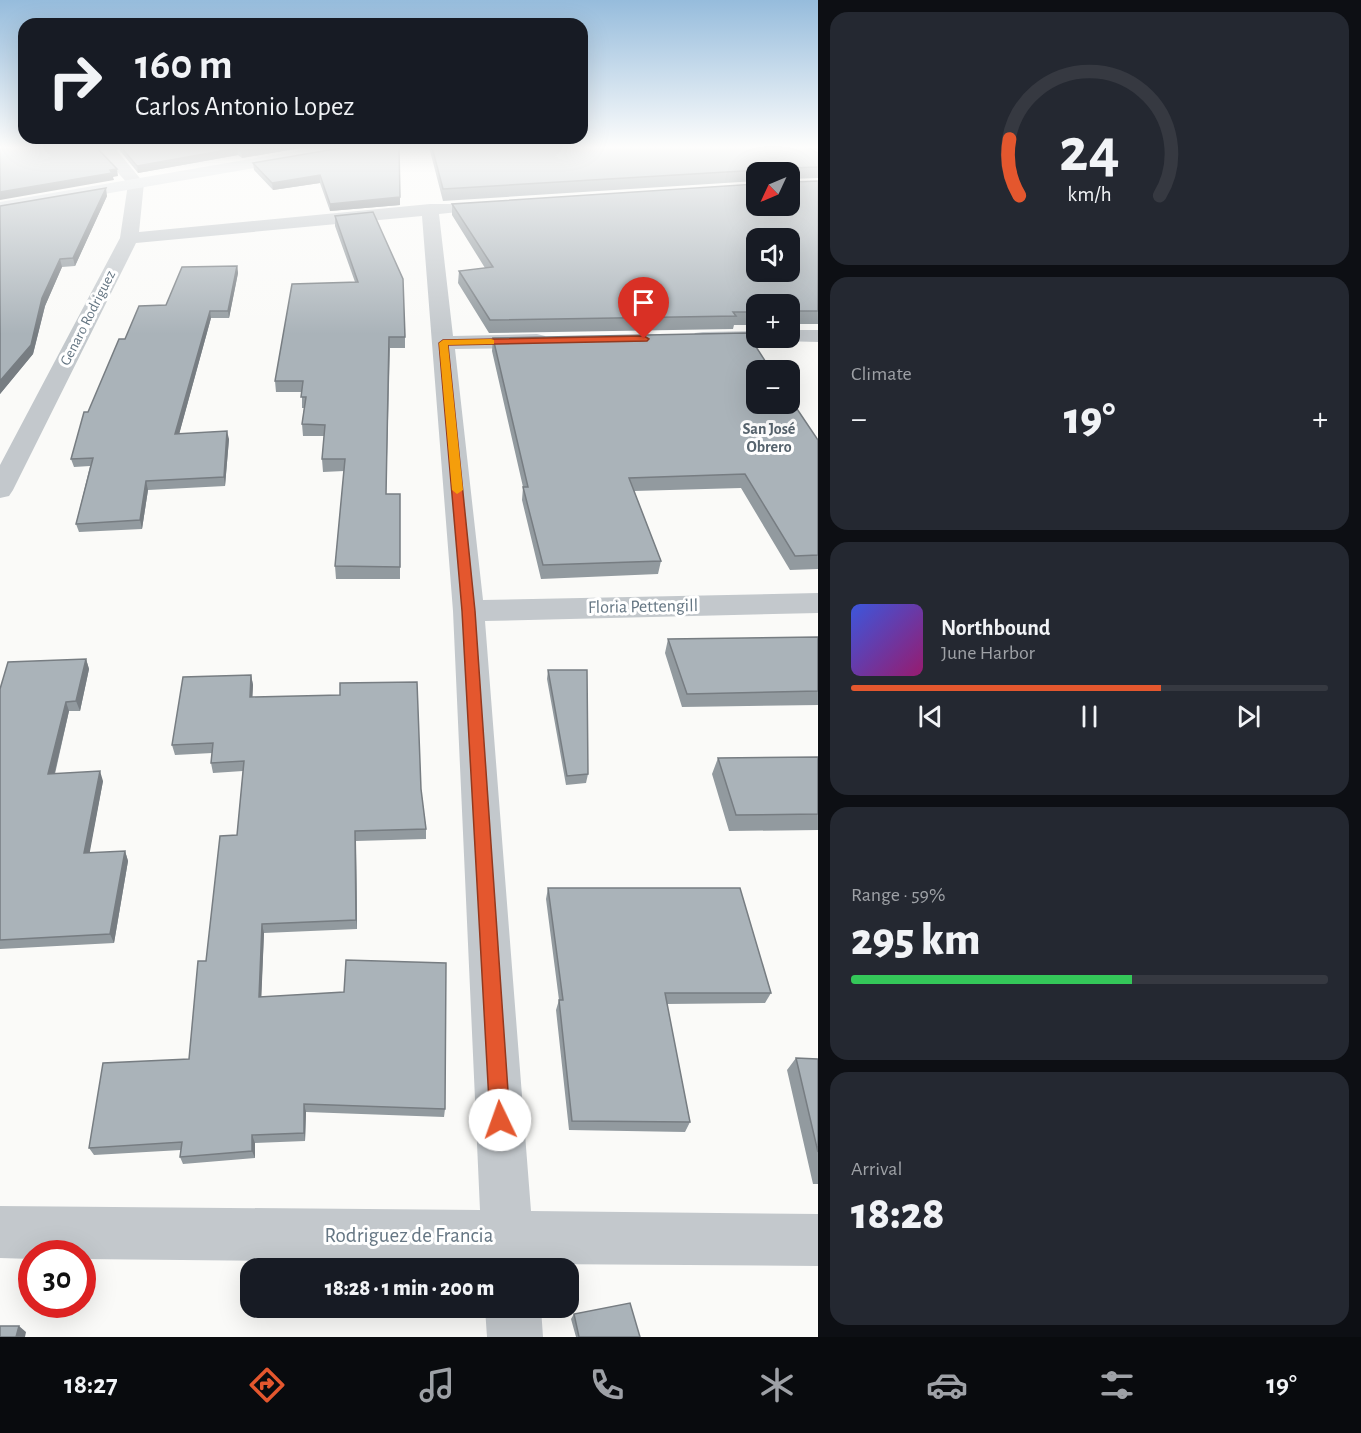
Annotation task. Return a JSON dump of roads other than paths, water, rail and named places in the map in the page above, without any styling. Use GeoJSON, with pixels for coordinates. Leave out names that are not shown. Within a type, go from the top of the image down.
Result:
{"type":"FeatureCollection","features":[{"type":"Feature","properties":{"kind":"street","name":"Genaro Rodriguez"},"geometry":{"type":"LineString","coordinates":[[0,490],[129,238],[133,209]]}},
{"type":"Feature","properties":{"kind":"street"},"geometry":{"type":"LineString","coordinates":[[129,238],[426,209]]}},
{"type":"Feature","properties":{"kind":"street"},"geometry":{"type":"LineString","coordinates":[[430,209],[469,611],[508,1252]]}},
{"type":"Feature","properties":{"kind":"street"},"geometry":{"type":"LineString","coordinates":[[800,336],[818,336]]}},
{"type":"Feature","properties":{"kind":"street"},"geometry":{"type":"LineString","coordinates":[[687,338],[746,337]]}},
{"type":"Feature","properties":{"kind":"street"},"geometry":{"type":"LineString","coordinates":[[443,343],[559,340]]}},
{"type":"Feature","properties":{"kind":"street","name":"Floria Pettengill"},"geometry":{"type":"LineString","coordinates":[[469,611],[818,603]]}},
{"type":"Feature","properties":{"kind":"street","name":"Rodriguez de Francia"},"geometry":{"type":"LineString","coordinates":[[0,1232],[508,1252],[818,1240]]}},
{"type":"Feature","properties":{"kind":"street"},"geometry":{"type":"LineString","coordinates":[[514,1318],[515,1337]]}},
{"type":"Feature","properties":{"kind":"district","name":"San José Obrero"},"geometry":{"type":"Point","coordinates":[769,438]}}]}
